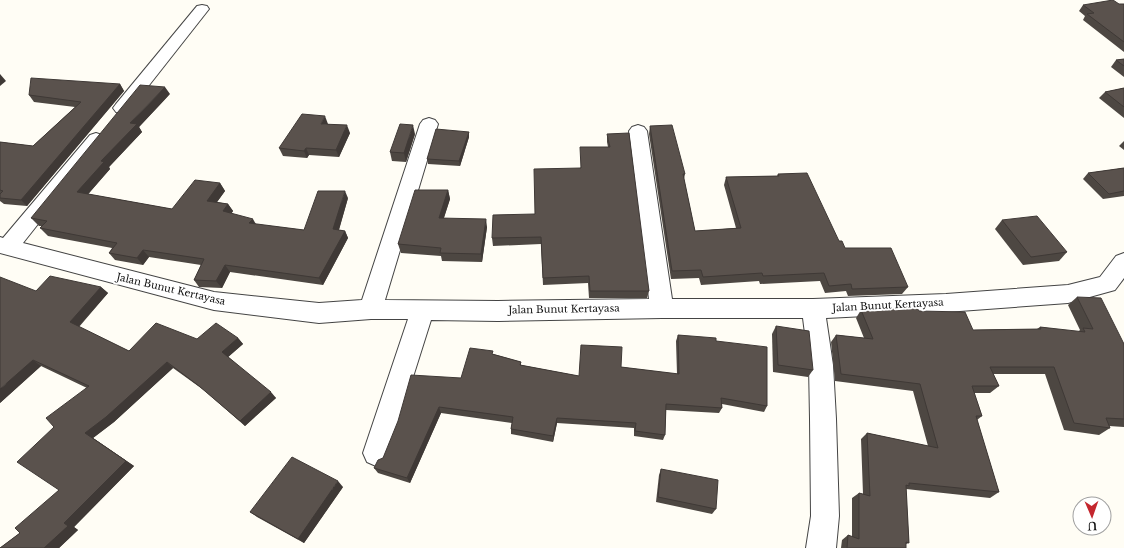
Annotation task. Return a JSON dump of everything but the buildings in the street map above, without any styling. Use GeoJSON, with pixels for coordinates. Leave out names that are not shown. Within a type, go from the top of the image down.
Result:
{"type":"FeatureCollection","features":[{"type":"Feature","properties":{"kind":"street"},"geometry":{"type":"LineString","coordinates":[[3,246],[110,122],[202,9]]}},
{"type":"Feature","properties":{"kind":"street"},"geometry":{"type":"LineString","coordinates":[[371,309],[429,124]]}},
{"type":"Feature","properties":{"kind":"street"},"geometry":{"type":"LineString","coordinates":[[638,131],[662,308]]}},
{"type":"Feature","properties":{"kind":"street","name":"Jalan Bunut Kertayasa"},"geometry":{"type":"LineString","coordinates":[[3,246],[214,301],[319,313],[371,309],[498,311],[662,308],[813,309],[946,303],[1068,294],[1108,284],[1124,262]]}},
{"type":"Feature","properties":{"kind":"street"},"geometry":{"type":"LineString","coordinates":[[376,453],[423,309]]}},
{"type":"Feature","properties":{"kind":"street"},"geometry":{"type":"LineString","coordinates":[[813,309],[820,365],[823,419],[825,516],[821,548]]}}]}
